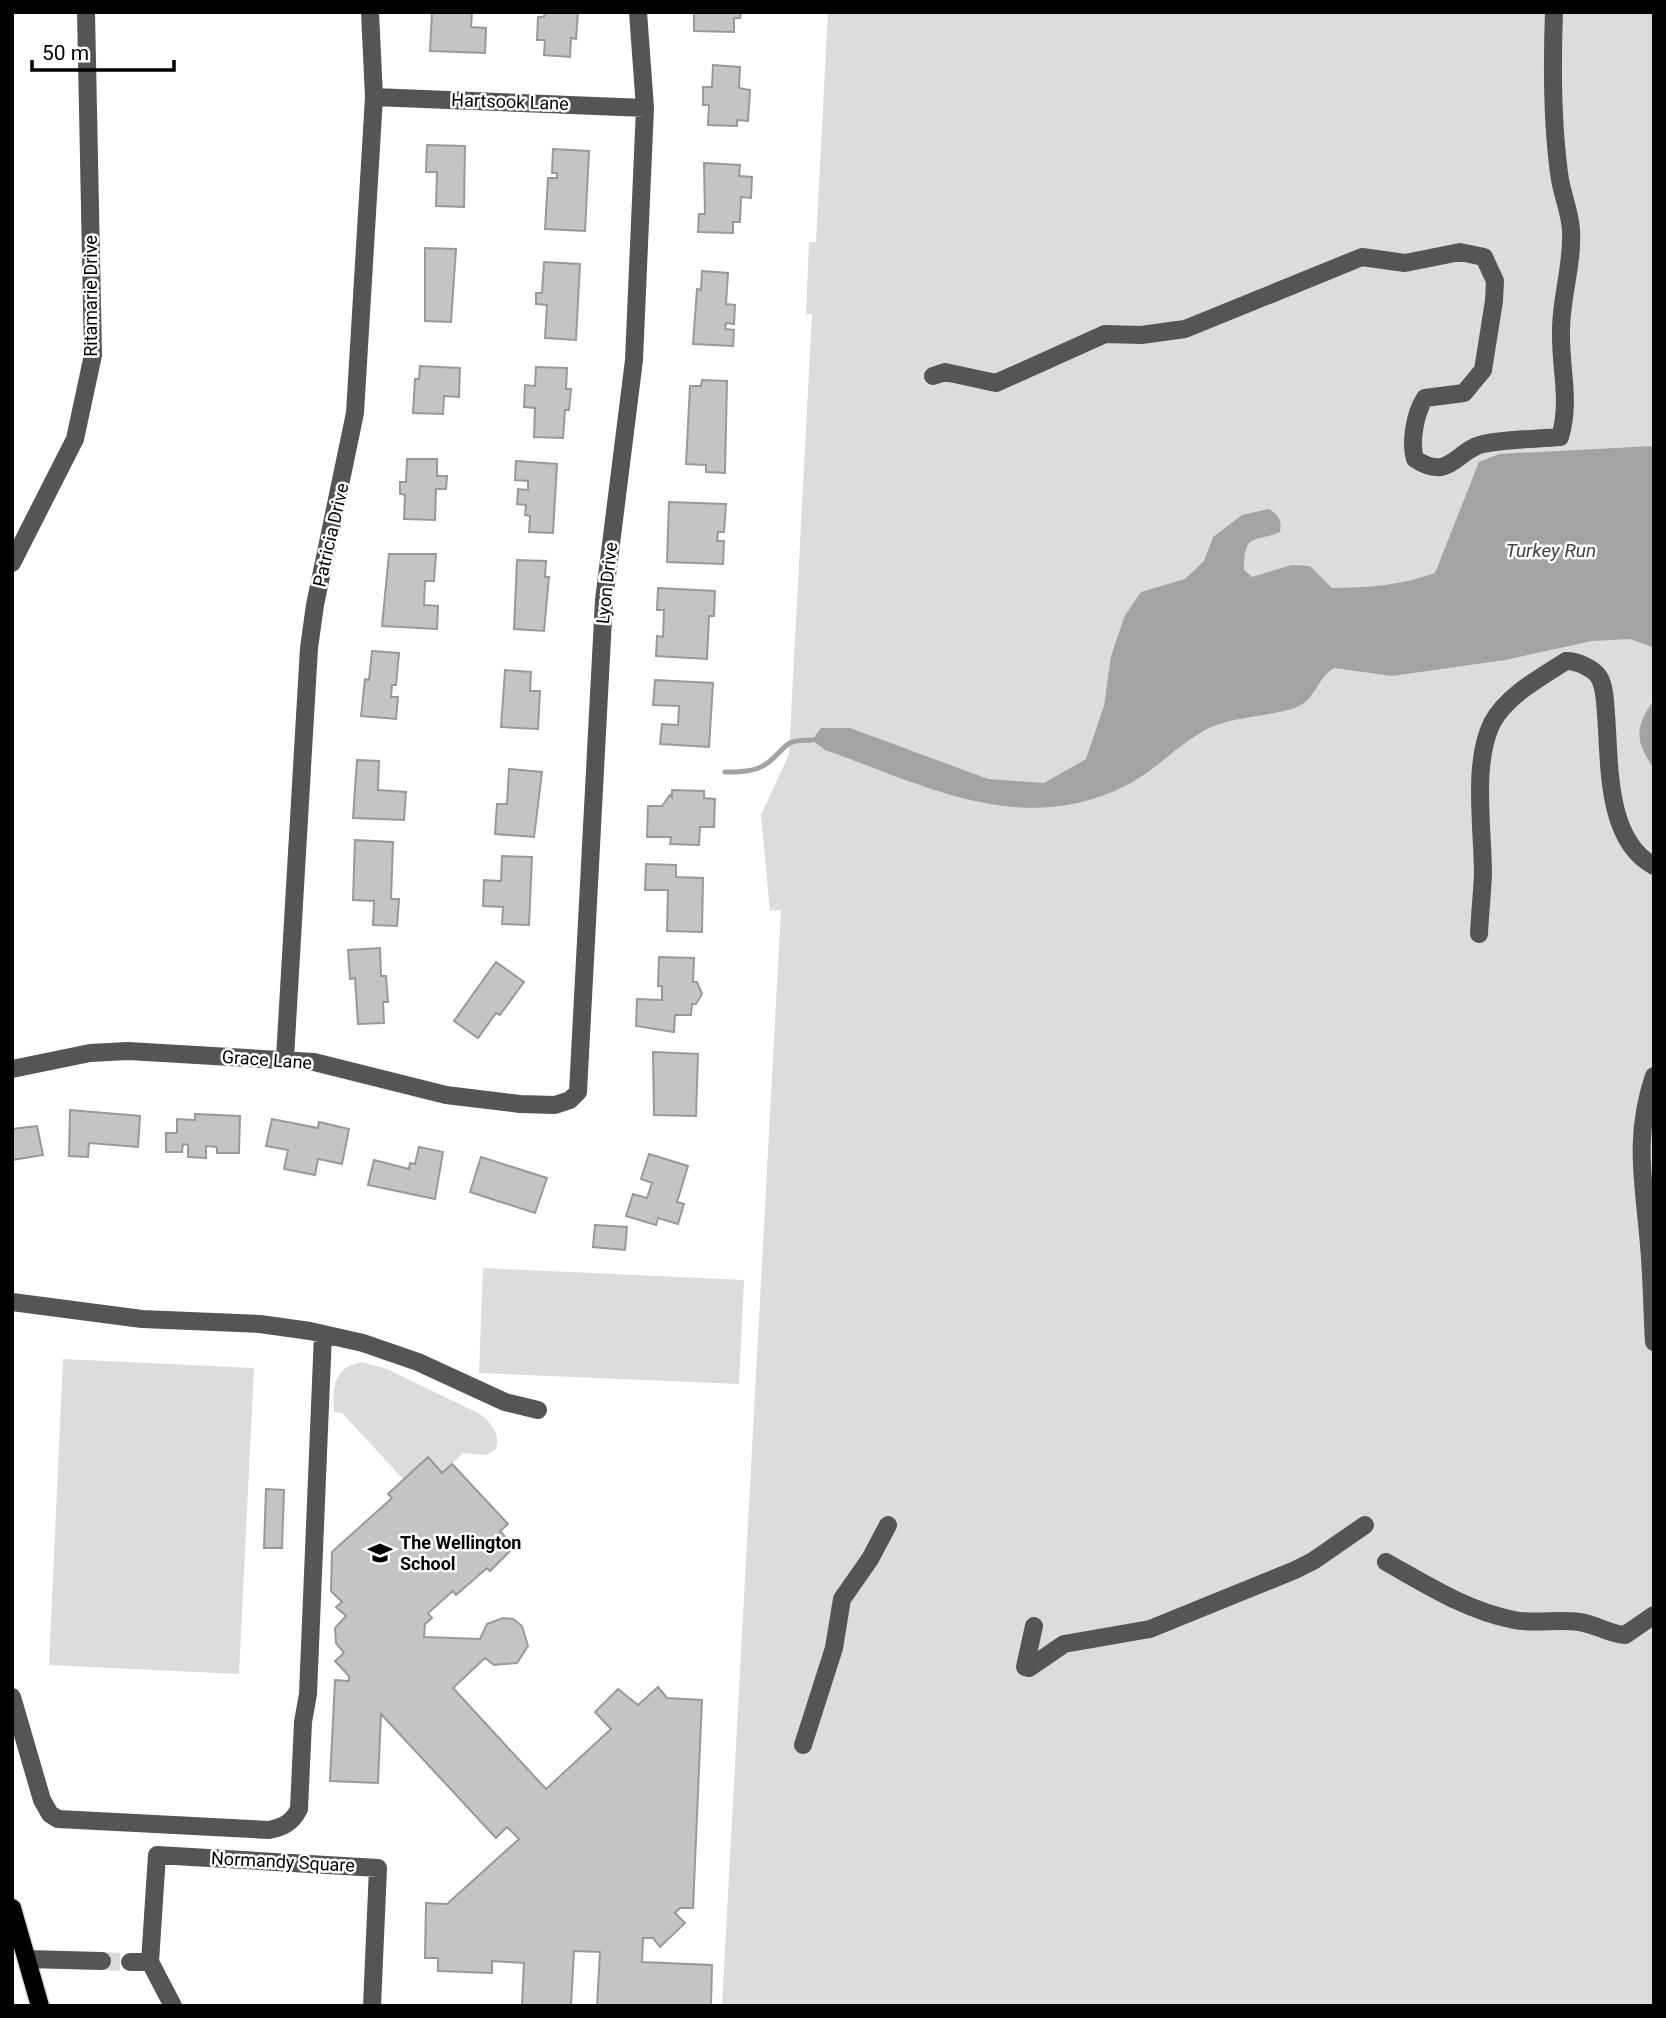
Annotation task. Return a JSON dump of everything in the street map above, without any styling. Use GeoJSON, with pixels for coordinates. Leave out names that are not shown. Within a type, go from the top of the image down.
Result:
{"type":"FeatureCollection","features":[{"type":"Feature","properties":{"kind":"main road"},"geometry":{"type":"LineString","coordinates":[[12,1908],[40,2006]]}},
{"type":"Feature","properties":{"kind":"street","name":"Ritamarie Drive"},"geometry":{"type":"LineString","coordinates":[[12,563],[75,439],[93,355],[86,12]]}},
{"type":"Feature","properties":{"kind":"street","name":"Patricia Drive"},"geometry":{"type":"LineString","coordinates":[[285,1058],[309,648],[315,605],[355,413],[374,97],[370,12]]}},
{"type":"Feature","properties":{"kind":"street","name":"Lyon Drive"},"geometry":{"type":"LineString","coordinates":[[520,1104],[555,1105],[570,1100],[578,1092],[580,1084],[604,600],[634,360],[645,108],[638,12]]}},
{"type":"Feature","properties":{"kind":"street"},"geometry":{"type":"LineString","coordinates":[[933,376],[945,372],[996,383],[1105,334],[1141,335],[1185,329],[1362,257],[1405,263],[1460,252],[1484,257],[1495,281],[1483,370],[1464,393],[1425,398],[1420,405],[1412,448],[1415,458],[1426,466],[1441,466],[1455,463],[1476,446],[1560,437],[1567,405],[1561,331],[1566,279],[1572,253],[1571,226],[1557,154],[1554,12]]}},
{"type":"Feature","properties":{"kind":"street","name":"Hartsook Lane"},"geometry":{"type":"LineString","coordinates":[[374,97],[645,108]]}},
{"type":"Feature","properties":{"kind":"street"},"geometry":{"type":"LineString","coordinates":[[1479,934],[1483,874],[1480,813],[1485,752],[1492,724],[1502,708],[1566,662],[1585,667],[1599,677],[1605,701],[1617,818],[1632,845],[1654,866]]}},
{"type":"Feature","properties":{"kind":"street","name":"Grace Lane"},"geometry":{"type":"LineString","coordinates":[[12,1069],[90,1053],[128,1051],[285,1058],[314,1062],[446,1096],[520,1104]]}},
{"type":"Feature","properties":{"kind":"street"},"geometry":{"type":"LineString","coordinates":[[1654,1076],[1643,1112],[1639,1152],[1654,1342]]}},
{"type":"Feature","properties":{"kind":"street"},"geometry":{"type":"LineString","coordinates":[[12,1302],[142,1319],[260,1324],[323,1334],[363,1343],[418,1362],[505,1402],[538,1410]]}},
{"type":"Feature","properties":{"kind":"street"},"geometry":{"type":"LineString","coordinates":[[12,1697],[42,1800],[50,1814],[58,1819],[269,1830],[282,1827],[294,1818],[299,1810],[303,1722],[308,1694],[323,1334]]}},
{"type":"Feature","properties":{"kind":"street"},"geometry":{"type":"LineString","coordinates":[[803,1745],[834,1648],[842,1599],[870,1559],[888,1525]]}},
{"type":"Feature","properties":{"kind":"street"},"geometry":{"type":"LineString","coordinates":[[1034,1626],[1025,1661],[1025,1667],[1029,1668],[1064,1644],[1150,1629],[1295,1570],[1313,1562],[1365,1525]]}},
{"type":"Feature","properties":{"kind":"street"},"geometry":{"type":"LineString","coordinates":[[1386,1562],[1468,1607],[1517,1621],[1580,1622],[1594,1625],[1610,1634],[1625,1635],[1654,1615]]}},
{"type":"Feature","properties":{"kind":"street","name":"Normandy Square"},"geometry":{"type":"LineString","coordinates":[[150,1962],[158,1855],[378,1868],[372,2006]]}},
{"type":"Feature","properties":{"kind":"street"},"geometry":{"type":"LineString","coordinates":[[27,1959],[102,1961]]}},
{"type":"Feature","properties":{"kind":"street"},"geometry":{"type":"LineString","coordinates":[[130,1962],[150,1962],[173,2006]]}},
{"type":"Feature","properties":{"kind":"shaded area"},"geometry":{"type":"Polygon","coordinates":[[[828,12],[1654,12],[1654,2006],[722,2006],[781,910],[770,911],[761,815],[789,754],[812,314],[806,314],[809,242],[816,242],[828,12]]]}},
{"type":"Feature","properties":{"kind":"shaded area"},"geometry":{"type":"Polygon","coordinates":[[[483,1268],[744,1280],[739,1384],[479,1373],[483,1268]]]}},
{"type":"Feature","properties":{"kind":"shaded area"},"geometry":{"type":"Polygon","coordinates":[[[63,1359],[254,1368],[239,1674],[49,1665],[63,1359]]]}},
{"type":"Feature","properties":{"kind":"shaded area"},"geometry":{"type":"Polygon","coordinates":[[[362,1362],[387,1369],[478,1413],[494,1428],[496,1449],[486,1455],[463,1453],[442,1473],[428,1458],[404,1480],[342,1413],[334,1412],[335,1386],[340,1373],[362,1362]]]}},
{"type":"Feature","properties":{"kind":"water","name":"Turkey Run"},"geometry":{"type":"Polygon","coordinates":[[[1654,446],[1654,651],[1652,647],[1630,639],[1592,641],[1505,660],[1392,676],[1334,668],[1323,678],[1312,695],[1295,708],[1239,719],[1207,729],[1125,786],[1086,801],[1048,807],[1010,807],[973,801],[899,778],[825,750],[812,740],[821,728],[850,728],[988,779],[1044,783],[1086,759],[1104,706],[1111,656],[1125,615],[1141,592],[1185,579],[1204,561],[1213,537],[1242,515],[1269,509],[1281,524],[1280,532],[1252,540],[1246,549],[1244,570],[1252,577],[1292,565],[1310,566],[1332,588],[1397,583],[1435,573],[1479,462],[1499,454],[1654,446]]]}},
{"type":"Feature","properties":{"kind":"water"},"geometry":{"type":"Polygon","coordinates":[[[1654,700],[1654,769],[1643,750],[1639,734],[1643,719],[1654,700]]]}},
{"type":"Feature","properties":{"kind":"building"},"geometry":{"type":"Polygon","coordinates":[[[432,12],[472,12],[471,27],[486,28],[485,53],[430,51],[432,12]]]}},
{"type":"Feature","properties":{"kind":"building"},"geometry":{"type":"Polygon","coordinates":[[[545,12],[578,12],[576,39],[571,38],[570,57],[544,55],[545,40],[537,40],[538,17],[544,17],[545,12]]]}},
{"type":"Feature","properties":{"kind":"building"},"geometry":{"type":"Polygon","coordinates":[[[694,12],[741,12],[740,18],[734,18],[734,32],[694,31],[694,12]]]}},
{"type":"Feature","properties":{"kind":"building"},"geometry":{"type":"Polygon","coordinates":[[[713,65],[740,67],[739,88],[750,90],[748,121],[737,120],[737,126],[708,125],[709,105],[703,105],[703,87],[712,87],[713,65]]]}},
{"type":"Feature","properties":{"kind":"building"},"geometry":{"type":"Polygon","coordinates":[[[427,145],[465,146],[464,207],[436,206],[437,172],[426,172],[427,145]]]}},
{"type":"Feature","properties":{"kind":"building"},"geometry":{"type":"Polygon","coordinates":[[[553,149],[589,151],[585,231],[545,229],[548,178],[557,178],[557,173],[552,173],[553,149]]]}},
{"type":"Feature","properties":{"kind":"building"},"geometry":{"type":"Polygon","coordinates":[[[704,163],[740,165],[739,176],[752,177],[751,198],[741,197],[740,222],[733,222],[733,233],[698,232],[699,214],[705,214],[704,163]]]}},
{"type":"Feature","properties":{"kind":"building"},"geometry":{"type":"Polygon","coordinates":[[[425,248],[456,249],[451,322],[425,321],[425,248]]]}},
{"type":"Feature","properties":{"kind":"building"},"geometry":{"type":"Polygon","coordinates":[[[544,262],[580,264],[576,340],[545,338],[547,305],[536,304],[536,293],[542,293],[544,262]]]}},
{"type":"Feature","properties":{"kind":"building"},"geometry":{"type":"Polygon","coordinates":[[[702,271],[728,273],[726,304],[735,305],[734,324],[726,323],[725,329],[734,330],[733,346],[693,344],[697,289],[701,290],[702,271]]]}},
{"type":"Feature","properties":{"kind":"building"},"geometry":{"type":"Polygon","coordinates":[[[420,366],[460,368],[459,397],[444,396],[443,414],[413,413],[415,379],[419,379],[420,366]]]}},
{"type":"Feature","properties":{"kind":"building"},"geometry":{"type":"Polygon","coordinates":[[[536,367],[567,368],[566,389],[571,389],[569,410],[565,410],[563,438],[534,437],[535,408],[524,407],[525,385],[535,386],[536,367]]]}},
{"type":"Feature","properties":{"kind":"building"},"geometry":{"type":"Polygon","coordinates":[[[702,380],[727,381],[725,473],[706,472],[706,465],[686,464],[690,386],[701,386],[702,380]]]}},
{"type":"Feature","properties":{"kind":"building"},"geometry":{"type":"Polygon","coordinates":[[[407,459],[437,459],[437,476],[447,476],[446,489],[436,489],[435,520],[404,519],[405,495],[400,494],[400,482],[406,482],[407,459]]]}},
{"type":"Feature","properties":{"kind":"building"},"geometry":{"type":"Polygon","coordinates":[[[516,461],[557,464],[553,533],[529,532],[530,516],[525,515],[526,505],[517,504],[518,489],[528,490],[528,481],[515,480],[516,461]]]}},
{"type":"Feature","properties":{"kind":"building"},"geometry":{"type":"Polygon","coordinates":[[[669,502],[726,504],[724,532],[718,532],[717,541],[724,541],[723,564],[667,562],[669,502]]]}},
{"type":"Feature","properties":{"kind":"building"},"geometry":{"type":"Polygon","coordinates":[[[389,554],[436,554],[434,581],[425,581],[424,605],[438,606],[437,629],[382,626],[389,554]]]}},
{"type":"Feature","properties":{"kind":"building"},"geometry":{"type":"Polygon","coordinates":[[[517,560],[546,561],[545,577],[549,577],[544,631],[514,629],[517,560]]]}},
{"type":"Feature","properties":{"kind":"building"},"geometry":{"type":"Polygon","coordinates":[[[658,588],[715,591],[714,616],[709,616],[707,659],[656,656],[657,636],[663,637],[664,610],[657,610],[658,588]]]}},
{"type":"Feature","properties":{"kind":"building"},"geometry":{"type":"Polygon","coordinates":[[[372,651],[399,653],[396,685],[392,685],[391,697],[398,697],[396,719],[361,716],[365,679],[369,680],[372,651]]]}},
{"type":"Feature","properties":{"kind":"building"},"geometry":{"type":"Polygon","coordinates":[[[505,670],[531,672],[530,691],[540,691],[538,729],[501,727],[505,670]]]}},
{"type":"Feature","properties":{"kind":"building"},"geometry":{"type":"Polygon","coordinates":[[[655,680],[713,683],[709,747],[660,744],[662,724],[678,725],[679,706],[653,705],[655,680]]]}},
{"type":"Feature","properties":{"kind":"building"},"geometry":{"type":"Polygon","coordinates":[[[357,760],[379,761],[378,790],[406,792],[404,820],[353,818],[357,760]]]}},
{"type":"Feature","properties":{"kind":"building"},"geometry":{"type":"Polygon","coordinates":[[[509,769],[542,772],[534,837],[495,834],[497,804],[507,804],[509,769]]]}},
{"type":"Feature","properties":{"kind":"building"},"geometry":{"type":"Polygon","coordinates":[[[672,790],[704,791],[704,798],[715,799],[714,827],[700,827],[699,845],[670,844],[671,837],[647,837],[648,806],[662,806],[670,795],[672,797],[672,790]]]}},
{"type":"Feature","properties":{"kind":"building"},"geometry":{"type":"Polygon","coordinates":[[[355,840],[393,842],[391,899],[399,899],[397,926],[373,925],[374,901],[353,900],[355,840]]]}},
{"type":"Feature","properties":{"kind":"building"},"geometry":{"type":"Polygon","coordinates":[[[502,856],[532,857],[529,925],[502,924],[503,907],[483,906],[484,880],[501,881],[502,856]]]}},
{"type":"Feature","properties":{"kind":"building"},"geometry":{"type":"Polygon","coordinates":[[[646,864],[676,865],[676,877],[703,878],[702,932],[667,931],[668,890],[645,890],[646,864]]]}},
{"type":"Feature","properties":{"kind":"building"},"geometry":{"type":"Polygon","coordinates":[[[380,948],[381,976],[386,976],[388,1002],[383,1002],[384,1023],[358,1024],[355,978],[350,979],[348,950],[380,948]]]}},
{"type":"Feature","properties":{"kind":"building"},"geometry":{"type":"Polygon","coordinates":[[[659,957],[694,958],[693,982],[697,982],[702,994],[696,1004],[692,1004],[691,1015],[675,1015],[674,1032],[636,1026],[637,999],[662,1000],[662,986],[658,986],[659,957]]]}},
{"type":"Feature","properties":{"kind":"building"},"geometry":{"type":"Polygon","coordinates":[[[496,962],[524,982],[500,1015],[496,1013],[478,1038],[454,1021],[496,962]]]}},
{"type":"Feature","properties":{"kind":"building"},"geometry":{"type":"Polygon","coordinates":[[[653,1052],[698,1054],[696,1116],[654,1115],[653,1052]]]}},
{"type":"Feature","properties":{"kind":"building"},"geometry":{"type":"Polygon","coordinates":[[[70,1110],[140,1116],[138,1147],[89,1143],[88,1157],[69,1156],[70,1110]]]}},
{"type":"Feature","properties":{"kind":"building"},"geometry":{"type":"Polygon","coordinates":[[[195,1114],[240,1116],[239,1153],[217,1153],[217,1147],[206,1146],[206,1158],[188,1157],[188,1145],[183,1144],[182,1152],[166,1152],[166,1133],[177,1133],[177,1119],[195,1120],[195,1114]]]}},
{"type":"Feature","properties":{"kind":"building"},"geometry":{"type":"Polygon","coordinates":[[[272,1119],[318,1128],[319,1122],[349,1129],[342,1164],[318,1159],[315,1175],[284,1169],[288,1150],[266,1146],[272,1119]]]}},
{"type":"Feature","properties":{"kind":"building"},"geometry":{"type":"Polygon","coordinates":[[[37,1126],[43,1155],[12,1160],[12,1129],[37,1126]]]}},
{"type":"Feature","properties":{"kind":"building"},"geometry":{"type":"Polygon","coordinates":[[[419,1147],[443,1152],[435,1199],[368,1185],[374,1160],[409,1169],[410,1163],[415,1164],[419,1147]]]}},
{"type":"Feature","properties":{"kind":"building"},"geometry":{"type":"Polygon","coordinates":[[[649,1154],[688,1166],[677,1202],[684,1204],[678,1224],[658,1218],[656,1225],[626,1216],[633,1194],[647,1198],[652,1183],[641,1179],[649,1154]]]}},
{"type":"Feature","properties":{"kind":"building"},"geometry":{"type":"Polygon","coordinates":[[[481,1157],[547,1178],[535,1213],[470,1192],[481,1157]]]}},
{"type":"Feature","properties":{"kind":"building"},"geometry":{"type":"Polygon","coordinates":[[[595,1225],[627,1227],[625,1250],[593,1247],[595,1225]]]}},
{"type":"Feature","properties":{"kind":"building"},"geometry":{"type":"Polygon","coordinates":[[[428,1457],[442,1473],[452,1464],[508,1524],[500,1531],[514,1547],[490,1571],[487,1568],[456,1595],[453,1591],[428,1613],[432,1618],[425,1624],[424,1637],[480,1639],[487,1624],[503,1618],[513,1619],[522,1626],[528,1646],[517,1663],[494,1665],[485,1658],[453,1688],[546,1789],[611,1729],[595,1712],[618,1689],[638,1705],[658,1687],[667,1698],[702,1700],[693,1908],[680,1908],[675,1913],[685,1923],[660,1947],[653,1938],[643,1938],[642,1962],[712,1965],[711,2006],[597,2006],[600,1952],[574,1951],[571,2006],[522,2006],[524,1963],[492,1961],[492,1973],[438,1971],[438,1958],[425,1958],[426,1903],[447,1904],[519,1839],[507,1827],[496,1838],[381,1714],[378,1783],[330,1781],[335,1680],[349,1681],[349,1676],[335,1661],[344,1653],[336,1643],[335,1628],[346,1616],[336,1607],[342,1602],[331,1591],[332,1552],[392,1498],[388,1494],[428,1457]]]}},
{"type":"Feature","properties":{"kind":"building"},"geometry":{"type":"Polygon","coordinates":[[[266,1489],[284,1490],[282,1548],[264,1548],[266,1489]]]}},
{"type":"Feature","properties":{"kind":"waterway","name":"Turkey Run"},"geometry":{"type":"LineString","coordinates":[[725,772],[754,770],[769,762],[791,743],[812,740]]}},
{"type":"Feature","properties":{"kind":"tunnel"},"geometry":{"type":"LineString","coordinates":[[102,1961],[130,1962]]}},
{"type":"Feature","properties":{"kind":"place","name":"The Wellington School"},"geometry":{"type":"Point","coordinates":[380,1553]}}]}
